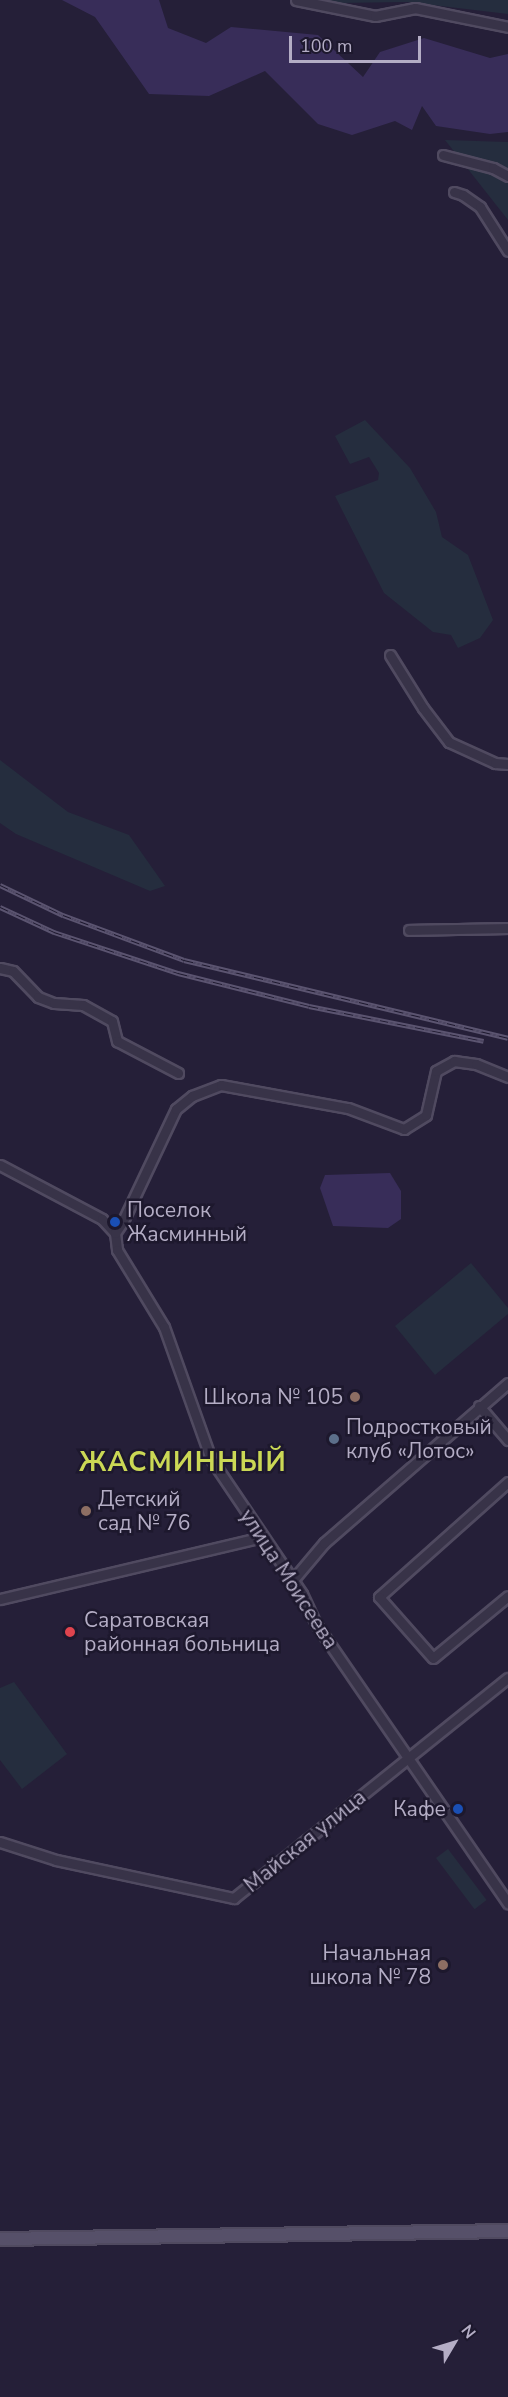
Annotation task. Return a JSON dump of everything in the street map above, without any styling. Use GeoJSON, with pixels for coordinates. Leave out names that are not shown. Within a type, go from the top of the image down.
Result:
{"type":"FeatureCollection","features":[{"type":"Feature","properties":{"kind":"main road"},"geometry":{"type":"LineString","coordinates":[[0,2239],[508,2230]]}},
{"type":"Feature","properties":{"kind":"street"},"geometry":{"type":"LineString","coordinates":[[296,0],[375,16],[415,8],[508,27]]}},
{"type":"Feature","properties":{"kind":"street"},"geometry":{"type":"LineString","coordinates":[[443,155],[493,168],[508,176]]}},
{"type":"Feature","properties":{"kind":"street"},"geometry":{"type":"LineString","coordinates":[[454,192],[463,195],[480,207],[508,251]]}},
{"type":"Feature","properties":{"kind":"street"},"geometry":{"type":"LineString","coordinates":[[390,655],[423,708],[449,742],[495,763],[508,764]]}},
{"type":"Feature","properties":{"kind":"street"},"geometry":{"type":"LineString","coordinates":[[409,930],[508,928]]}},
{"type":"Feature","properties":{"kind":"street"},"geometry":{"type":"LineString","coordinates":[[0,968],[13,971],[38,997],[54,1003],[83,1005],[102,1016],[112,1022],[117,1041],[178,1073]]}},
{"type":"Feature","properties":{"kind":"street"},"geometry":{"type":"LineString","coordinates":[[0,1165],[102,1219],[116,1233],[176,1109],[192,1096],[221,1085],[348,1108],[404,1129],[426,1115],[436,1071],[454,1061],[476,1064],[508,1077]]}},
{"type":"Feature","properties":{"kind":"street","name":"улица Моисеева"},"geometry":{"type":"LineString","coordinates":[[116,1233],[117,1250],[164,1327],[211,1460],[292,1581],[316,1624],[504,1888],[508,1903]]}},
{"type":"Feature","properties":{"kind":"street"},"geometry":{"type":"LineString","coordinates":[[292,1581],[324,1543],[508,1383]]}},
{"type":"Feature","properties":{"kind":"street"},"geometry":{"type":"LineString","coordinates":[[479,1406],[508,1440]]}},
{"type":"Feature","properties":{"kind":"street"},"geometry":{"type":"LineString","coordinates":[[508,1482],[379,1597],[433,1658],[508,1596]]}},
{"type":"Feature","properties":{"kind":"street"},"geometry":{"type":"LineString","coordinates":[[0,1599],[262,1537]]}},
{"type":"Feature","properties":{"kind":"street","name":"Майская улица"},"geometry":{"type":"LineString","coordinates":[[0,1842],[57,1860],[234,1898],[411,1759],[508,1678]]}},
{"type":"Feature","properties":{"kind":"shaded area"},"geometry":{"type":"Polygon","coordinates":[[[62,0],[159,0],[168,28],[206,43],[231,27],[318,35],[363,77],[380,52],[424,38],[490,58],[508,54],[508,132],[490,134],[436,126],[422,106],[412,130],[395,121],[352,135],[318,124],[265,71],[209,96],[149,94],[95,17],[62,0]]]}},
{"type":"Feature","properties":{"kind":"shaded area"},"geometry":{"type":"Polygon","coordinates":[[[322,0],[508,0],[508,14],[407,2],[338,3],[322,0]]]}},
{"type":"Feature","properties":{"kind":"shaded area"},"geometry":{"type":"Polygon","coordinates":[[[445,140],[508,142],[508,220],[445,140]]]}},
{"type":"Feature","properties":{"kind":"shaded area"},"geometry":{"type":"Polygon","coordinates":[[[365,420],[410,468],[436,512],[442,537],[468,555],[493,620],[480,638],[458,648],[451,635],[433,632],[384,593],[335,496],[378,480],[379,473],[369,457],[350,464],[335,436],[365,420]]]}},
{"type":"Feature","properties":{"kind":"shaded area"},"geometry":{"type":"Polygon","coordinates":[[[0,760],[68,812],[129,835],[165,886],[150,891],[16,834],[0,823],[0,760]]]}},
{"type":"Feature","properties":{"kind":"shaded area"},"geometry":{"type":"Polygon","coordinates":[[[390,1173],[401,1191],[401,1219],[388,1228],[333,1226],[320,1188],[325,1175],[390,1173]]]}},
{"type":"Feature","properties":{"kind":"shaded area"},"geometry":{"type":"Polygon","coordinates":[[[471,1263],[508,1308],[508,1314],[435,1375],[395,1326],[471,1263]]]}},
{"type":"Feature","properties":{"kind":"shaded area"},"geometry":{"type":"Polygon","coordinates":[[[14,1682],[67,1754],[22,1789],[0,1760],[0,1688],[14,1682]]]}},
{"type":"Feature","properties":{"kind":"shaded area"},"geometry":{"type":"Polygon","coordinates":[[[448,1849],[487,1900],[475,1909],[436,1858],[448,1849]]]}},
{"type":"Feature","properties":{"kind":"railway"},"geometry":{"type":"LineString","coordinates":[[0,885],[63,915],[184,960],[508,1038]]}},
{"type":"Feature","properties":{"kind":"railway"},"geometry":{"type":"LineString","coordinates":[[0,907],[54,932],[178,973],[309,1006],[484,1041]]}},
{"type":"Feature","properties":{"kind":"place","name":"Поселок Жасминный"},"geometry":{"type":"Point","coordinates":[115,1222]}},
{"type":"Feature","properties":{"kind":"place","name":"Школа № 105"},"geometry":{"type":"Point","coordinates":[355,1397]}},
{"type":"Feature","properties":{"kind":"place","name":"Подростковый клуб «Лотос»"},"geometry":{"type":"Point","coordinates":[334,1439]}},
{"type":"Feature","properties":{"kind":"place","name":"Детский сад № 76"},"geometry":{"type":"Point","coordinates":[86,1511]}},
{"type":"Feature","properties":{"kind":"place","name":"Саратовская районная больница"},"geometry":{"type":"Point","coordinates":[70,1632]}},
{"type":"Feature","properties":{"kind":"place","name":"Кафе"},"geometry":{"type":"Point","coordinates":[458,1809]}},
{"type":"Feature","properties":{"kind":"place","name":"Начальная школа № 78"},"geometry":{"type":"Point","coordinates":[443,1965]}},
{"type":"Feature","properties":{"kind":"district","name":"ЖАСМИННЫЙ"},"geometry":{"type":"Point","coordinates":[183,1463]}}]}
